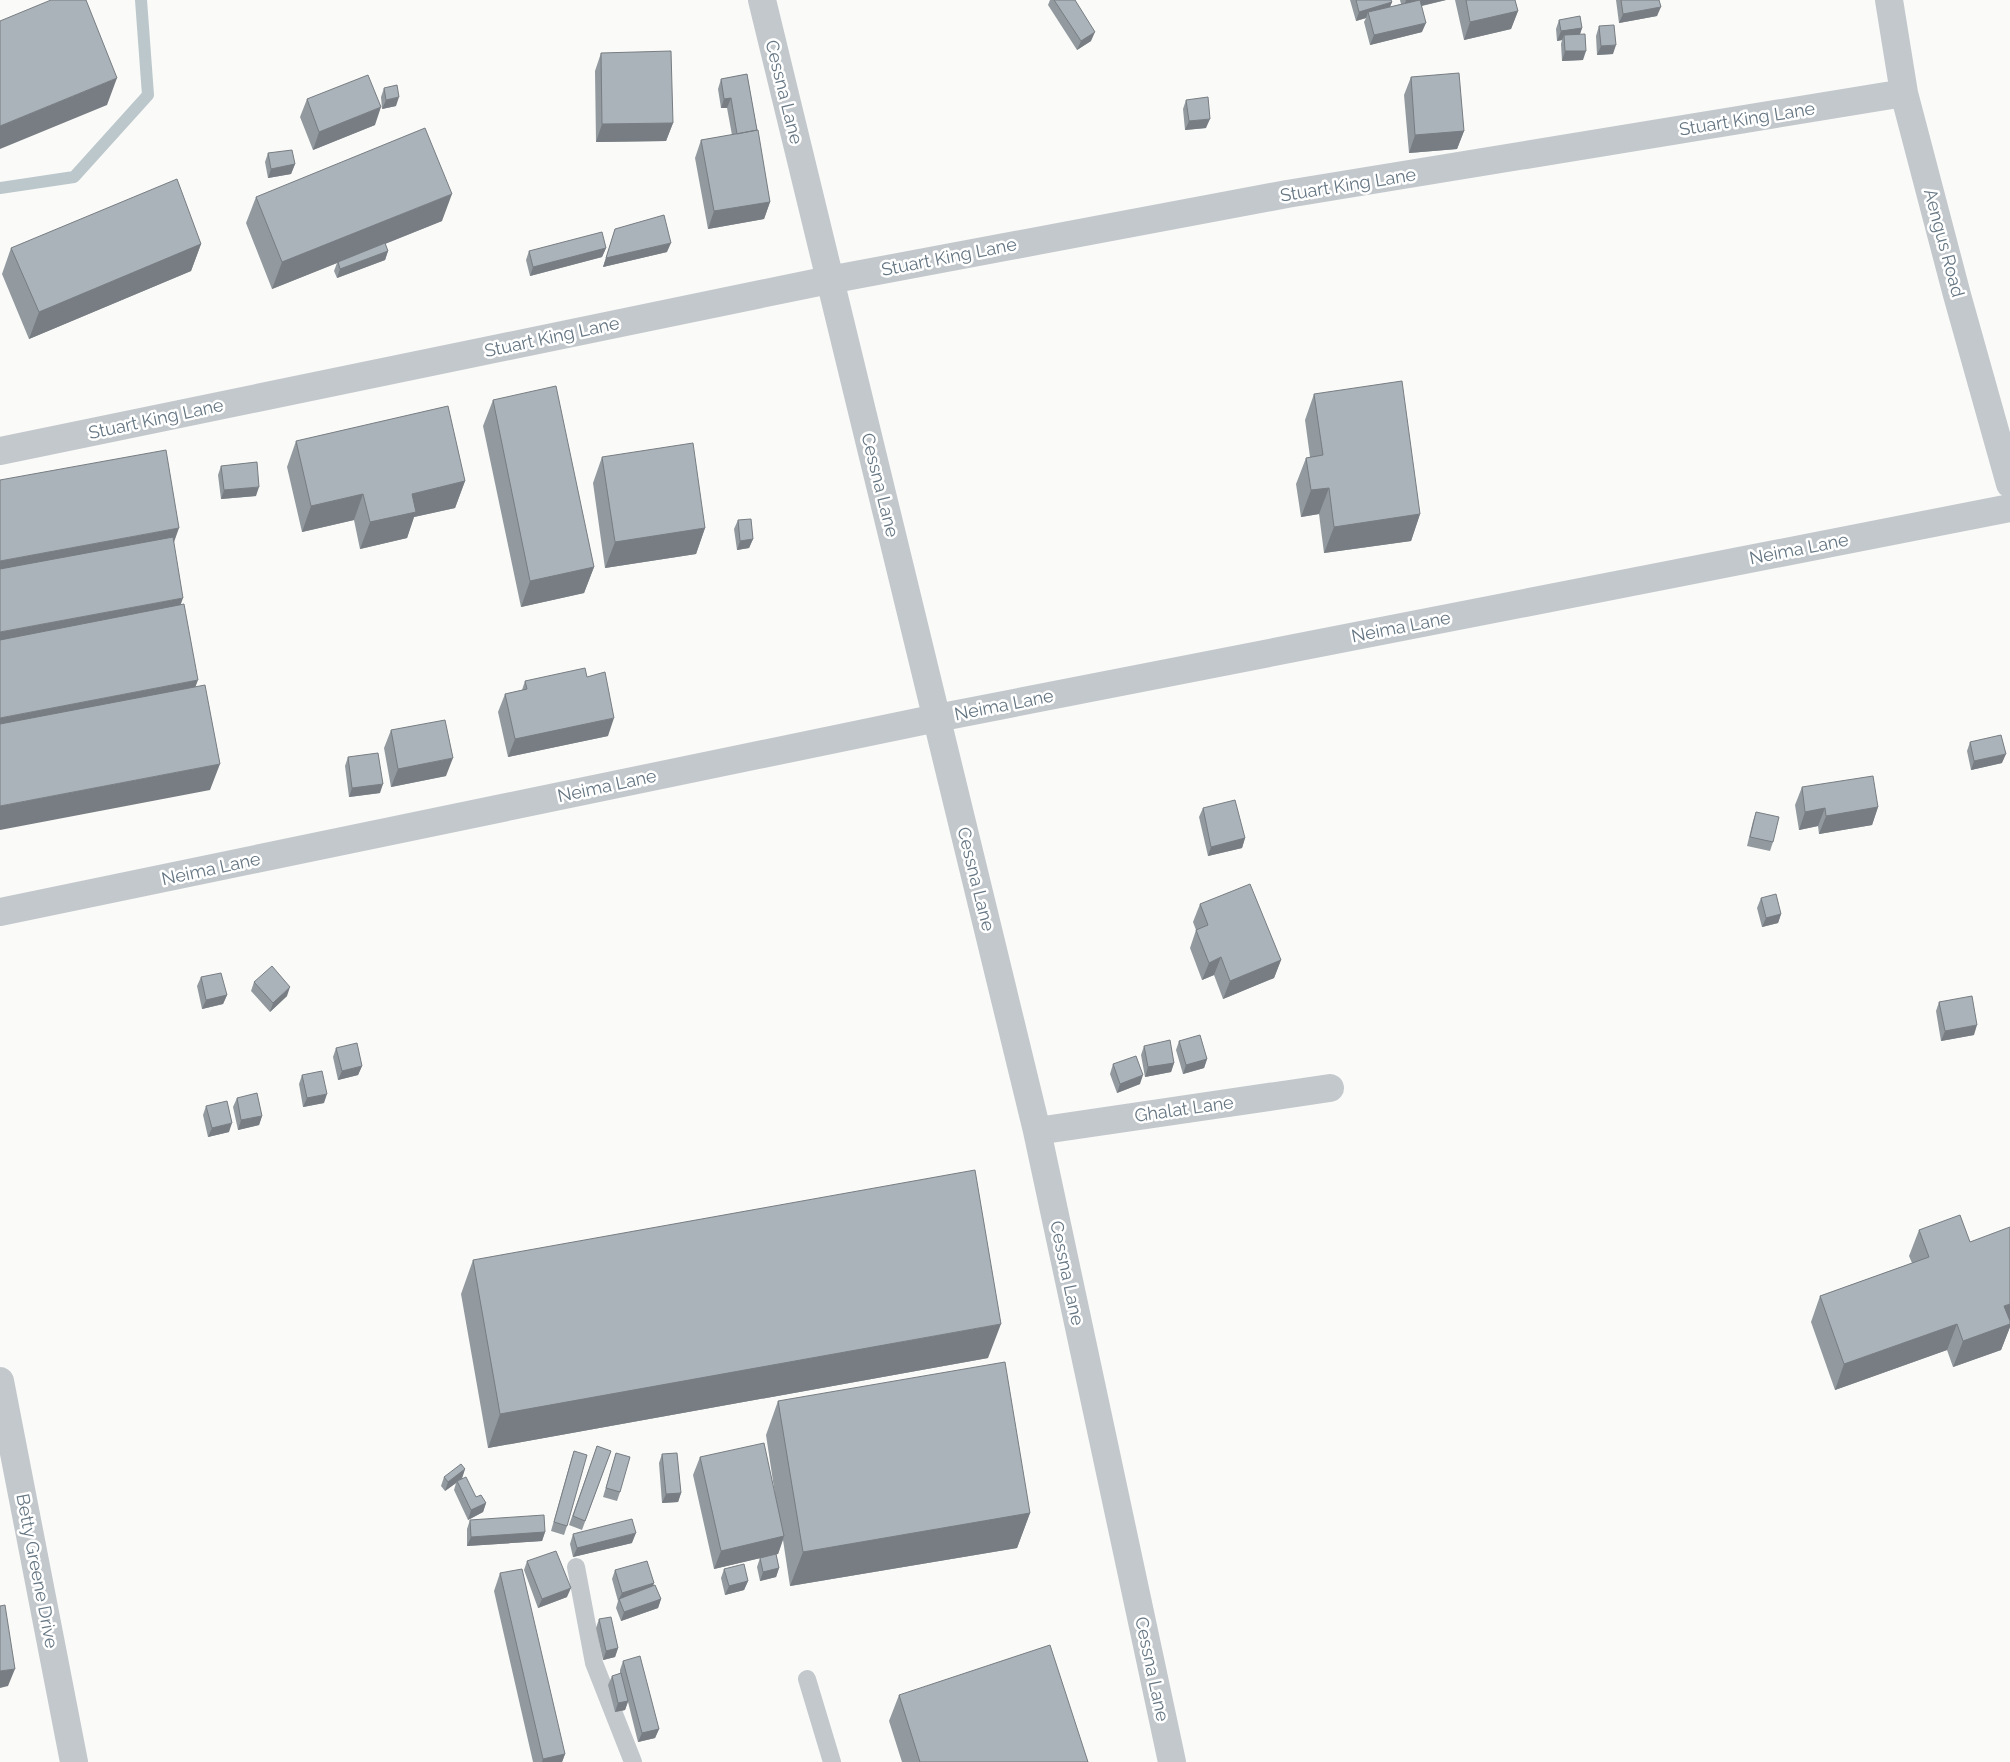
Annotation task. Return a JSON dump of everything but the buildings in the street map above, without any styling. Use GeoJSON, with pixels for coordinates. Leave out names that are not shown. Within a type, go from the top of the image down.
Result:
{"type":"FeatureCollection","features":[{"type":"Feature","properties":{"kind":"street","name":"Cessna Lane"},"geometry":{"type":"LineString","coordinates":[[762,0],[1037,1131],[1172,1762]]}},
{"type":"Feature","properties":{"kind":"street","name":"Aengus Road"},"geometry":{"type":"LineString","coordinates":[[1889,0],[1904,93],[1957,295],[2010,484]]}},
{"type":"Feature","properties":{"kind":"street","name":"Stuart King Lane"},"geometry":{"type":"LineString","coordinates":[[0,451],[829,280],[1287,194],[1904,93]]}},
{"type":"Feature","properties":{"kind":"street","name":"Neima Lane"},"geometry":{"type":"LineString","coordinates":[[0,912],[937,718],[2010,508]]}},
{"type":"Feature","properties":{"kind":"street","name":"Ghalat Lane"},"geometry":{"type":"LineString","coordinates":[[1037,1131],[1330,1088]]}},
{"type":"Feature","properties":{"kind":"street","name":"Betty Greene Drive"},"geometry":{"type":"LineString","coordinates":[[0,1381],[74,1762]]}},
{"type":"Feature","properties":{"kind":"lane"},"geometry":{"type":"LineString","coordinates":[[576,1567],[594,1663],[632,1762]]}},
{"type":"Feature","properties":{"kind":"lane"},"geometry":{"type":"LineString","coordinates":[[807,1679],[832,1762]]}},
{"type":"Feature","properties":{"kind":"waterway"},"geometry":{"type":"LineString","coordinates":[[0,188],[74,177],[148,95],[141,0]]}}]}
